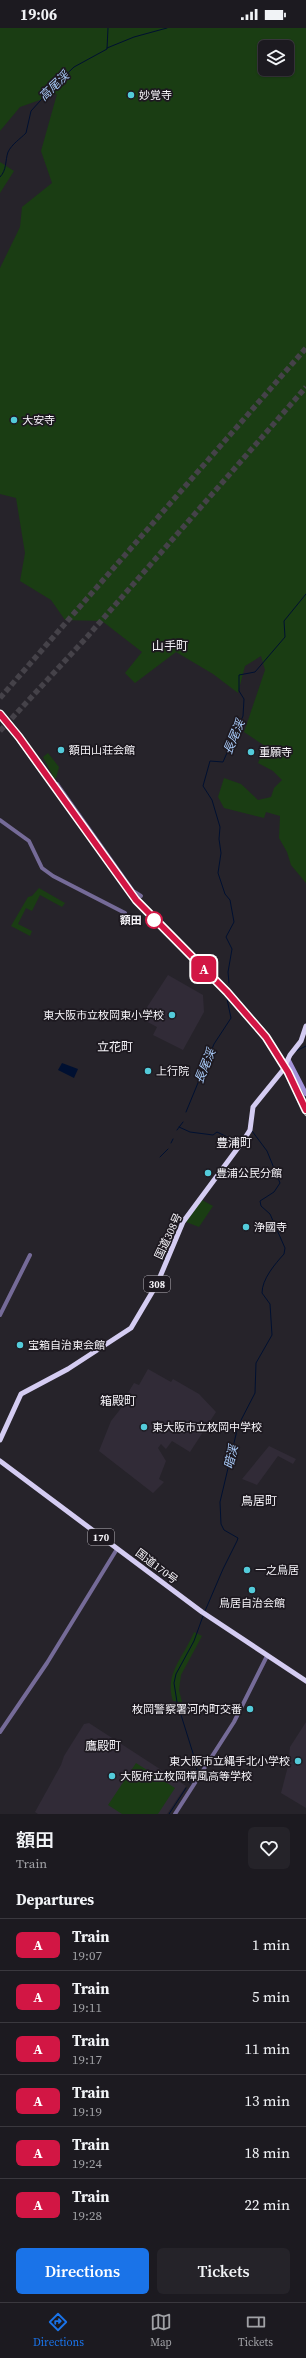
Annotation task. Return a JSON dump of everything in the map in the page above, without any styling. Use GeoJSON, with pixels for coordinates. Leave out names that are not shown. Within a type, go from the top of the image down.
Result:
{"type":"FeatureCollection","features":[{"type":"Feature","properties":{"kind":"highway","name":"国道308号"},"geometry":{"type":"LineString","coordinates":[[0,1440],[20,1394],[68,1369],[131,1328],[157,1284],[183,1222],[250,1130],[253,1107],[283,1070],[288,1059],[301,1041],[306,1026]]}},
{"type":"Feature","properties":{"kind":"highway","name":"国道170号"},"geometry":{"type":"LineString","coordinates":[[0,1461],[204,1613],[306,1681]]}},
{"type":"Feature","properties":{"kind":"main road"},"geometry":{"type":"LineString","coordinates":[[288,1059],[306,1094]]}},
{"type":"Feature","properties":{"kind":"street"},"geometry":{"type":"LineString","coordinates":[[57,784],[133,891],[141,896]]}},
{"type":"Feature","properties":{"kind":"street"},"geometry":{"type":"LineString","coordinates":[[0,820],[29,841],[42,868],[53,876],[125,914]]}},
{"type":"Feature","properties":{"kind":"street"},"geometry":{"type":"LineString","coordinates":[[0,1315],[30,1255]]}},
{"type":"Feature","properties":{"kind":"street"},"geometry":{"type":"LineString","coordinates":[[0,1732],[37,1678],[117,1549]]}},
{"type":"Feature","properties":{"kind":"street"},"geometry":{"type":"LineString","coordinates":[[175,1814],[234,1722],[267,1656]]}},
{"type":"Feature","properties":{"kind":"shaded area","name":"東大阪市立枚岡東小学校"},"geometry":{"type":"Polygon","coordinates":[[[168,975],[203,995],[204,1012],[183,1050],[153,1035],[157,1027],[140,1018],[168,975]]]}},
{"type":"Feature","properties":{"kind":"shaded area","name":"東大阪市立枚岡中学校"},"geometry":{"type":"Polygon","coordinates":[[[148,1369],[171,1382],[173,1379],[199,1394],[216,1412],[190,1452],[172,1441],[166,1449],[161,1444],[158,1448],[166,1461],[159,1479],[164,1482],[153,1493],[99,1451],[111,1421],[126,1402],[126,1396],[134,1383],[139,1385],[148,1369]]]}},
{"type":"Feature","properties":{"kind":"shaded area"},"geometry":{"type":"Polygon","coordinates":[[[269,1446],[296,1459],[293,1464],[278,1456],[257,1485],[242,1479],[269,1446]]]}},
{"type":"Feature","properties":{"kind":"shaded area","name":"東大阪市立縄手北小学校"},"geometry":{"type":"Polygon","coordinates":[[[306,1722],[306,1808],[281,1793],[288,1766],[290,1747],[306,1722]]]}},
{"type":"Feature","properties":{"kind":"shaded area","name":"大阪府立枚岡樟風高等学校"},"geometry":{"type":"Polygon","coordinates":[[[89,1723],[186,1786],[167,1814],[38,1814],[35,1812],[61,1765],[64,1756],[84,1724],[89,1723]]]}},
{"type":"Feature","properties":{"kind":"green space"},"geometry":{"type":"Polygon","coordinates":[[[0,28],[306,28],[306,883],[291,865],[287,852],[279,838],[280,816],[266,812],[264,818],[224,808],[218,797],[224,778],[241,784],[258,800],[271,797],[274,788],[282,780],[273,771],[258,763],[265,746],[244,732],[265,670],[261,656],[245,666],[238,693],[213,674],[176,652],[135,683],[125,673],[142,652],[102,621],[65,620],[51,600],[20,581],[25,553],[16,498],[0,494],[0,268],[20,227],[22,207],[52,183],[41,151],[57,94],[20,107],[0,131],[0,28]]]}},
{"type":"Feature","properties":{"kind":"green space"},"geometry":{"type":"Polygon","coordinates":[[[0,162],[14,171],[0,193],[0,162]]]}},
{"type":"Feature","properties":{"kind":"green space"},"geometry":{"type":"Polygon","coordinates":[[[48,753],[59,767],[56,778],[54,778],[43,757],[48,753]]]}},
{"type":"Feature","properties":{"kind":"green space"},"geometry":{"type":"Polygon","coordinates":[[[39,888],[65,903],[62,907],[40,895],[32,911],[26,908],[18,924],[32,931],[30,936],[11,926],[28,897],[32,896],[39,888]]]}},
{"type":"Feature","properties":{"kind":"green space"},"geometry":{"type":"Polygon","coordinates":[[[202,1200],[213,1206],[199,1227],[186,1222],[202,1200]]]}},
{"type":"Feature","properties":{"kind":"green space"},"geometry":{"type":"Polygon","coordinates":[[[194,1632],[202,1636],[181,1675],[179,1690],[182,1702],[173,1701],[171,1682],[173,1673],[194,1632]]]}},
{"type":"Feature","properties":{"kind":"green space"},"geometry":{"type":"Polygon","coordinates":[[[136,1763],[175,1788],[158,1814],[122,1814],[108,1805],[136,1763]]]}},
{"type":"Feature","properties":{"kind":"water"},"geometry":{"type":"Polygon","coordinates":[[[62,1063],[78,1069],[74,1078],[58,1070],[62,1063]]]}},
{"type":"Feature","properties":{"kind":"waterway","name":"高尾渓"},"geometry":{"type":"LineString","coordinates":[[0,177],[6,165],[8,152],[26,133],[31,111],[74,67],[107,49],[108,28]]}},
{"type":"Feature","properties":{"kind":"waterway"},"geometry":{"type":"LineString","coordinates":[[107,48],[134,37],[167,28]]}},
{"type":"Feature","properties":{"kind":"waterway","name":"長尾渓"},"geometry":{"type":"LineString","coordinates":[[229,983],[228,972],[232,949],[226,937],[234,922],[230,900],[225,894],[218,873],[221,853],[219,839],[220,827],[212,800],[203,786],[210,761],[223,762],[243,716],[244,699],[239,691],[239,675],[255,672],[285,637],[284,621],[306,594]]}},
{"type":"Feature","properties":{"kind":"waterway","name":"長尾渓"},"geometry":{"type":"LineString","coordinates":[[186,1112],[214,1044],[231,1018],[227,999]]}},
{"type":"Feature","properties":{"kind":"waterway","name":"暗渓"},"geometry":{"type":"LineString","coordinates":[[296,1051],[306,1046]]}},
{"type":"Feature","properties":{"kind":"waterway","name":"長尾渓"},"geometry":{"type":"LineString","coordinates":[[177,1130],[183,1122]]}},
{"type":"Feature","properties":{"kind":"waterway"},"geometry":{"type":"LineString","coordinates":[[179,1127],[190,1132],[213,1135],[217,1132],[238,1142]]}},
{"type":"Feature","properties":{"kind":"waterway","name":"暗渓"},"geometry":{"type":"LineString","coordinates":[[205,1611],[238,1538],[224,1530],[221,1524],[220,1502],[238,1426],[255,1393],[256,1363],[272,1335],[270,1304],[262,1293],[264,1282],[284,1254],[285,1248],[270,1214],[261,1206],[260,1201],[274,1192],[280,1183],[267,1151],[252,1131]]}},
{"type":"Feature","properties":{"kind":"waterway","name":"長尾渓"},"geometry":{"type":"LineString","coordinates":[[171,1143],[173,1139]]}},
{"type":"Feature","properties":{"kind":"waterway","name":"長尾渓"},"geometry":{"type":"LineString","coordinates":[[160,1157],[168,1149]]}},
{"type":"Feature","properties":{"kind":"waterway","name":"暗渓"},"geometry":{"type":"LineString","coordinates":[[194,1775],[197,1771],[196,1763],[177,1702],[174,1683],[176,1674],[194,1641],[203,1616]]}},
{"type":"Feature","properties":{"kind":"waterway","name":"暗渓"},"geometry":{"type":"LineString","coordinates":[[169,1814],[186,1788]]}},
{"type":"Feature","properties":{"kind":"tunnel"},"geometry":{"type":"LineString","coordinates":[[0,698],[306,348]]}},
{"type":"Feature","properties":{"kind":"tunnel"},"geometry":{"type":"LineString","coordinates":[[0,731],[87,637],[306,387]]}},
{"type":"Feature","properties":{"kind":"railway"},"geometry":{"type":"LineString","coordinates":[[0,716],[135,901],[238,1006],[265,1038],[282,1064],[306,1115]]}},
{"type":"Feature","properties":{"kind":"train","name":"A"},"geometry":{"type":"LineString","coordinates":[[0,714],[13,728],[136,900],[249,1015],[266,1037],[288,1072],[306,1110]]}},
{"type":"Feature","properties":{"kind":"place","name":"妙覚寺"},"geometry":{"type":"Point","coordinates":[131,95]}},
{"type":"Feature","properties":{"kind":"place","name":"大安寺"},"geometry":{"type":"Point","coordinates":[14,420]}},
{"type":"Feature","properties":{"kind":"place","name":"額田山荘会館"},"geometry":{"type":"Point","coordinates":[61,750]}},
{"type":"Feature","properties":{"kind":"place","name":"重願寺"},"geometry":{"type":"Point","coordinates":[251,752]}},
{"type":"Feature","properties":{"kind":"place","name":"額田"},"geometry":{"type":"Point","coordinates":[154,920]}},
{"type":"Feature","properties":{"kind":"place","name":"東大阪市立枚岡東小学校"},"geometry":{"type":"Point","coordinates":[172,1015]}},
{"type":"Feature","properties":{"kind":"place","name":"上行院"},"geometry":{"type":"Point","coordinates":[148,1071]}},
{"type":"Feature","properties":{"kind":"place","name":"豊浦公民分館"},"geometry":{"type":"Point","coordinates":[208,1173]}},
{"type":"Feature","properties":{"kind":"place","name":"浄國寺"},"geometry":{"type":"Point","coordinates":[246,1227]}},
{"type":"Feature","properties":{"kind":"place","name":"宝箱自治東会館"},"geometry":{"type":"Point","coordinates":[20,1345]}},
{"type":"Feature","properties":{"kind":"place","name":"東大阪市立枚岡中学校"},"geometry":{"type":"Point","coordinates":[144,1427]}},
{"type":"Feature","properties":{"kind":"place","name":"一之鳥居"},"geometry":{"type":"Point","coordinates":[247,1570]}},
{"type":"Feature","properties":{"kind":"place","name":"鳥居自治会館"},"geometry":{"type":"Point","coordinates":[252,1590]}},
{"type":"Feature","properties":{"kind":"place","name":"枚岡警察署河内町交番"},"geometry":{"type":"Point","coordinates":[250,1709]}},
{"type":"Feature","properties":{"kind":"place","name":"東大阪市立縄手北小学校"},"geometry":{"type":"Point","coordinates":[298,1761]}},
{"type":"Feature","properties":{"kind":"place","name":"大阪府立枚岡樟風高等学校"},"geometry":{"type":"Point","coordinates":[112,1776]}},
{"type":"Feature","properties":{"kind":"district","name":"山手町"},"geometry":{"type":"Point","coordinates":[170,646]}},
{"type":"Feature","properties":{"kind":"district","name":"立花町"},"geometry":{"type":"Point","coordinates":[115,1047]}},
{"type":"Feature","properties":{"kind":"district","name":"豊浦町"},"geometry":{"type":"Point","coordinates":[234,1143]}},
{"type":"Feature","properties":{"kind":"district","name":"箱殿町"},"geometry":{"type":"Point","coordinates":[118,1401]}},
{"type":"Feature","properties":{"kind":"district","name":"鳥居町"},"geometry":{"type":"Point","coordinates":[259,1501]}},
{"type":"Feature","properties":{"kind":"district","name":"鷹殿町"},"geometry":{"type":"Point","coordinates":[103,1746]}}]}
